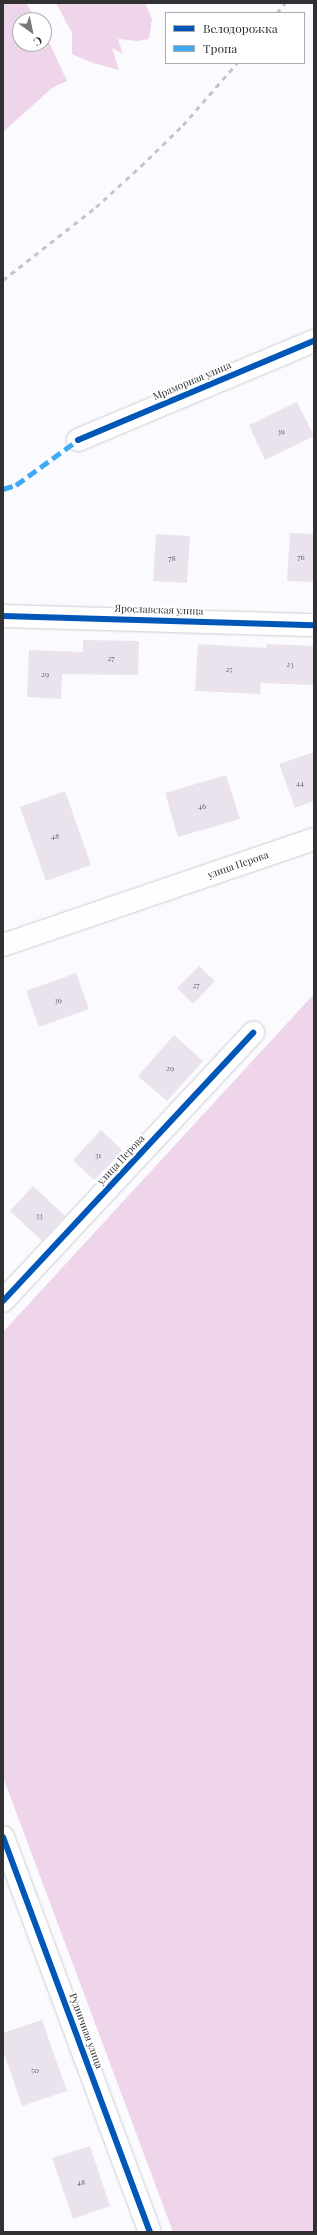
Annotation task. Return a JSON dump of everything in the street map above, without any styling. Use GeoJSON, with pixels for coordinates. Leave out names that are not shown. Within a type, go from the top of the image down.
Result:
{"type":"FeatureCollection","features":[{"type":"Feature","properties":{"kind":"street","name":"Мраморная улица"},"geometry":{"type":"LineString","coordinates":[[78,440],[314,341]]}},
{"type":"Feature","properties":{"kind":"street","name":"Ярославская улица"},"geometry":{"type":"LineString","coordinates":[[3,616],[314,625]]}},
{"type":"Feature","properties":{"kind":"street","name":"улица Перова"},"geometry":{"type":"LineString","coordinates":[[3,944],[314,839]]}},
{"type":"Feature","properties":{"kind":"street","name":"улица Перова"},"geometry":{"type":"LineString","coordinates":[[3,1301],[253,1033]]}},
{"type":"Feature","properties":{"kind":"street","name":"Рудничная улица"},"geometry":{"type":"LineString","coordinates":[[3,1838],[150,2232]]}},
{"type":"Feature","properties":{"kind":"shaded area"},"geometry":{"type":"Polygon","coordinates":[[[3,3],[26,3],[32,12],[12,12],[12,52],[52,52],[52,48],[67,81],[52,88],[3,132],[3,3]]]}},
{"type":"Feature","properties":{"kind":"shaded area"},"geometry":{"type":"Polygon","coordinates":[[[56,3],[145,3],[152,19],[149,39],[138,41],[118,39],[123,54],[112,48],[119,70],[90,62],[72,54],[72,33],[56,3]]]}},
{"type":"Feature","properties":{"kind":"shaded area"},"geometry":{"type":"Polygon","coordinates":[[[314,994],[314,2232],[173,2232],[3,1777],[3,1332],[314,994]]]}},
{"type":"Feature","properties":{"kind":"building"},"geometry":{"type":"Polygon","coordinates":[[[297,402],[314,436],[265,460],[249,425],[297,402]]]}},
{"type":"Feature","properties":{"kind":"building"},"geometry":{"type":"Polygon","coordinates":[[[290,533],[314,534],[314,582],[287,581],[290,533]]]}},
{"type":"Feature","properties":{"kind":"building"},"geometry":{"type":"Polygon","coordinates":[[[156,534],[190,536],[187,583],[153,581],[156,534]]]}},
{"type":"Feature","properties":{"kind":"building"},"geometry":{"type":"Polygon","coordinates":[[[83,640],[139,641],[138,675],[62,674],[61,699],[27,697],[29,650],[83,652],[83,640]]]}},
{"type":"Feature","properties":{"kind":"building"},"geometry":{"type":"Polygon","coordinates":[[[198,644],[266,648],[267,644],[314,646],[314,685],[261,683],[260,694],[195,691],[198,644]]]}},
{"type":"Feature","properties":{"kind":"building"},"geometry":{"type":"Polygon","coordinates":[[[314,752],[314,801],[295,808],[279,764],[314,752]]]}},
{"type":"Feature","properties":{"kind":"building"},"geometry":{"type":"Polygon","coordinates":[[[226,775],[240,819],[178,837],[165,793],[226,775]]]}},
{"type":"Feature","properties":{"kind":"building"},"geometry":{"type":"Polygon","coordinates":[[[65,791],[91,865],[46,881],[20,807],[65,791]]]}},
{"type":"Feature","properties":{"kind":"building"},"geometry":{"type":"Polygon","coordinates":[[[199,966],[215,981],[193,1004],[177,988],[199,966]]]}},
{"type":"Feature","properties":{"kind":"building"},"geometry":{"type":"Polygon","coordinates":[[[76,973],[89,1009],[39,1027],[26,991],[76,973]]]}},
{"type":"Feature","properties":{"kind":"building"},"geometry":{"type":"Polygon","coordinates":[[[174,1035],[203,1061],[167,1101],[138,1076],[174,1035]]]}},
{"type":"Feature","properties":{"kind":"building"},"geometry":{"type":"Polygon","coordinates":[[[101,1130],[123,1151],[94,1180],[73,1160],[101,1130]]]}},
{"type":"Feature","properties":{"kind":"building"},"geometry":{"type":"Polygon","coordinates":[[[33,1186],[65,1216],[42,1241],[10,1211],[33,1186]]]}},
{"type":"Feature","properties":{"kind":"building"},"geometry":{"type":"Polygon","coordinates":[[[42,2020],[67,2091],[22,2106],[3,2050],[3,2033],[42,2020]]]}},
{"type":"Feature","properties":{"kind":"building"},"geometry":{"type":"Polygon","coordinates":[[[90,2146],[110,2206],[73,2219],[52,2158],[90,2146]]]}},
{"type":"Feature","properties":{"kind":"railway"},"geometry":{"type":"LineString","coordinates":[[278,12],[285,3]]}},
{"type":"Feature","properties":{"kind":"railway"},"geometry":{"type":"LineString","coordinates":[[3,280],[96,207],[141,166],[183,125],[236,64]]}},
{"type":"Feature","properties":{"kind":"marked path"},"geometry":{"type":"LineString","coordinates":[[3,489],[16,485],[78,440]]}},
{"type":"Feature","properties":{"kind":"cycle path"},"geometry":{"type":"LineString","coordinates":[[78,440],[314,341]]}},
{"type":"Feature","properties":{"kind":"cycle path"},"geometry":{"type":"LineString","coordinates":[[3,616],[314,625]]}},
{"type":"Feature","properties":{"kind":"cycle path"},"geometry":{"type":"LineString","coordinates":[[3,1301],[253,1033]]}},
{"type":"Feature","properties":{"kind":"cycle path"},"geometry":{"type":"LineString","coordinates":[[3,1837],[150,2232]]}}]}
